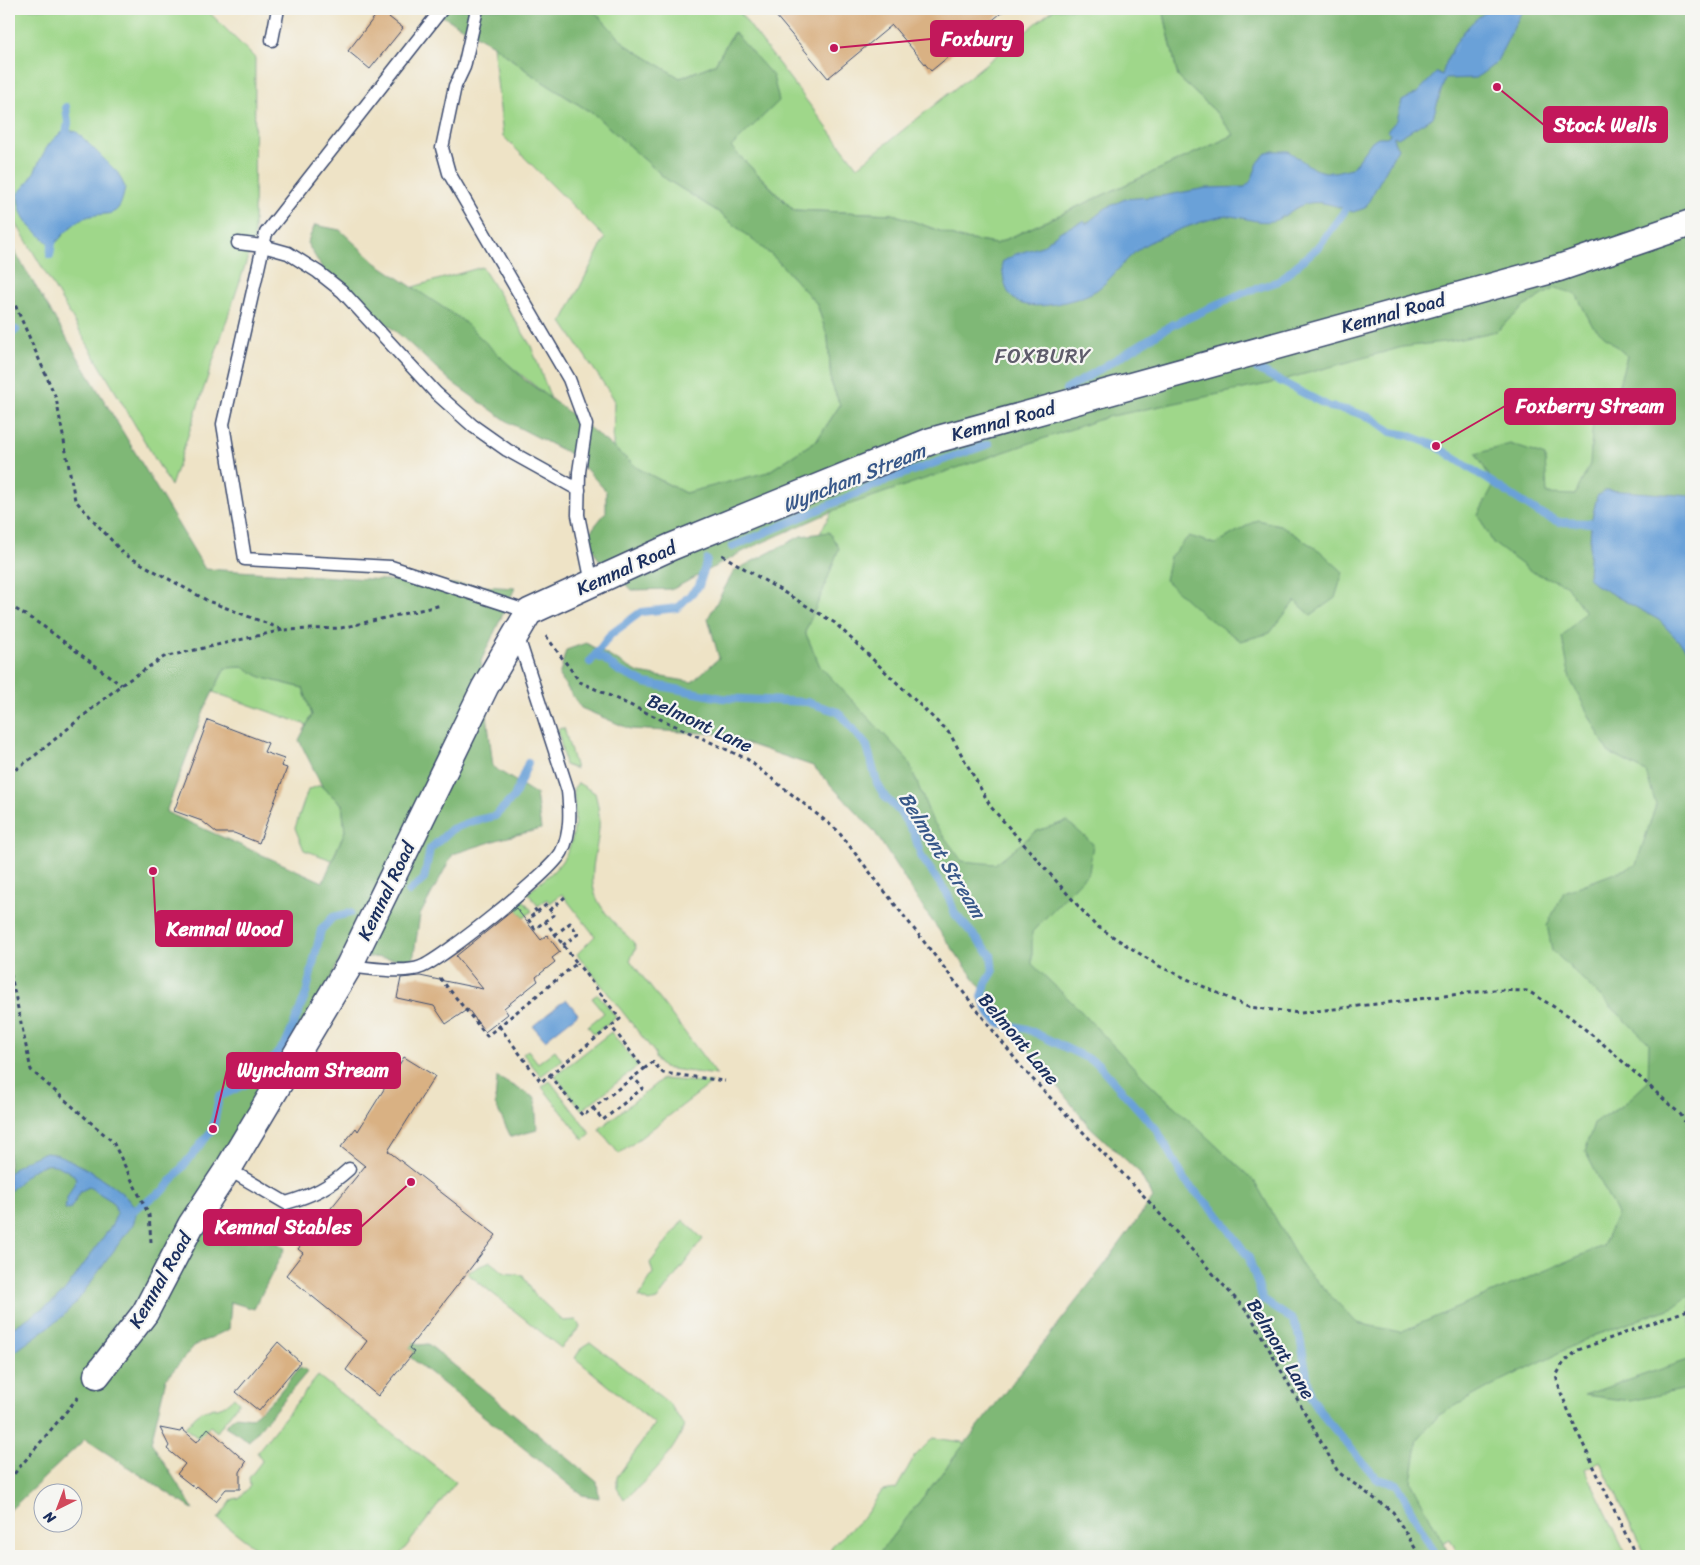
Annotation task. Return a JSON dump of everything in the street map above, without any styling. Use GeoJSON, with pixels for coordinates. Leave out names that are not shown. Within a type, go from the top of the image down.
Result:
{"type":"FeatureCollection","features":[{"type":"Feature","properties":{"kind":"street","name":"Kemnal Road"},"geometry":{"type":"LineString","coordinates":[[97,1375],[145,1313],[191,1225],[228,1168],[349,966],[485,687],[523,623],[592,583],[693,538],[931,441],[1559,268],[1691,223]]}},
{"type":"Feature","properties":{"kind":"lane"},"geometry":{"type":"LineString","coordinates":[[272,40],[278,9]]}},
{"type":"Feature","properties":{"kind":"lane"},"geometry":{"type":"LineString","coordinates":[[349,966],[383,970],[420,968],[429,964],[550,867],[562,852],[570,810],[568,791],[523,623],[391,567],[246,559],[223,424],[266,233],[442,9]]}},
{"type":"Feature","properties":{"kind":"lane"},"geometry":{"type":"LineString","coordinates":[[477,9],[464,67],[455,86],[442,148],[449,173],[569,379],[586,425],[578,515],[592,583]]}},
{"type":"Feature","properties":{"kind":"lane"},"geometry":{"type":"LineString","coordinates":[[238,243],[263,246],[288,253],[342,290],[436,393],[474,426],[507,450],[579,490]]}},
{"type":"Feature","properties":{"kind":"lane"},"geometry":{"type":"LineString","coordinates":[[228,1168],[286,1203],[316,1194],[349,1169]]}},
{"type":"Feature","properties":{"kind":"path"},"geometry":{"type":"LineString","coordinates":[[9,291],[56,398],[75,500],[124,554],[208,601],[284,630]]}},
{"type":"Feature","properties":{"kind":"path"},"geometry":{"type":"LineString","coordinates":[[693,538],[835,623],[950,734],[991,807],[1095,925],[1159,966],[1248,1007],[1300,1013],[1494,990],[1528,991],[1570,1016],[1610,1049],[1681,1115],[1691,1133]]}},
{"type":"Feature","properties":{"kind":"path"},"geometry":{"type":"LineString","coordinates":[[9,774],[32,758],[121,685],[164,657],[284,630],[341,628],[450,604]]}},
{"type":"Feature","properties":{"kind":"path"},"geometry":{"type":"LineString","coordinates":[[9,606],[43,626],[121,685]]}},
{"type":"Feature","properties":{"kind":"path","name":"Belmont Lane"},"geometry":{"type":"LineString","coordinates":[[523,623],[544,634],[580,682],[747,759],[837,830],[1023,1069],[1143,1195],[1250,1315],[1338,1472],[1393,1512],[1420,1556]]}},
{"type":"Feature","properties":{"kind":"path"},"geometry":{"type":"LineString","coordinates":[[521,892],[537,912]]}},
{"type":"Feature","properties":{"kind":"path"},"geometry":{"type":"LineString","coordinates":[[550,910],[565,897]]}},
{"type":"Feature","properties":{"kind":"path"},"geometry":{"type":"LineString","coordinates":[[546,905],[550,910],[554,915],[535,929],[528,919],[546,905]]}},
{"type":"Feature","properties":{"kind":"path"},"geometry":{"type":"LineString","coordinates":[[499,1026],[541,1082],[620,1019],[545,921]]}},
{"type":"Feature","properties":{"kind":"path"},"geometry":{"type":"LineString","coordinates":[[555,935],[570,923],[578,934],[563,945]]}},
{"type":"Feature","properties":{"kind":"path"},"geometry":{"type":"LineString","coordinates":[[429,964],[487,1036],[576,963]]}},
{"type":"Feature","properties":{"kind":"path"},"geometry":{"type":"LineString","coordinates":[[9,966],[31,1070],[113,1142],[134,1189],[149,1215]]}},
{"type":"Feature","properties":{"kind":"path"},"geometry":{"type":"LineString","coordinates":[[611,1026],[644,1069]]}},
{"type":"Feature","properties":{"kind":"path"},"geometry":{"type":"LineString","coordinates":[[549,1075],[583,1116],[653,1062],[663,1074],[726,1081]]}},
{"type":"Feature","properties":{"kind":"path"},"geometry":{"type":"LineString","coordinates":[[594,1108],[603,1120],[643,1088],[634,1078]]}},
{"type":"Feature","properties":{"kind":"path"},"geometry":{"type":"LineString","coordinates":[[1636,1556],[1560,1393],[1556,1376],[1564,1362],[1578,1350],[1691,1309]]}},
{"type":"Feature","properties":{"kind":"path"},"geometry":{"type":"LineString","coordinates":[[9,1480],[97,1375]]}},
{"type":"Feature","properties":{"kind":"green space"},"geometry":{"type":"Polygon","coordinates":[[[9,9],[206,9],[255,58],[254,239],[171,486],[9,211],[9,9]]]}},
{"type":"Feature","properties":{"kind":"green space"},"geometry":{"type":"Polygon","coordinates":[[[430,9],[592,9],[626,45],[680,78],[715,64],[734,32],[773,76],[779,101],[731,147],[793,210],[893,214],[959,238],[996,244],[1234,135],[1214,110],[1178,77],[1163,9],[1691,9],[1691,1180],[1683,1192],[1691,1214],[1691,1294],[1674,1307],[1593,1336],[1493,1385],[1439,1415],[1418,1439],[1411,1481],[1450,1556],[877,1556],[1102,1268],[1153,1198],[1139,1172],[1088,1125],[1006,1022],[925,911],[874,831],[813,766],[719,734],[630,729],[581,708],[559,676],[566,650],[586,643],[639,673],[692,682],[719,658],[708,618],[734,571],[801,536],[829,532],[839,548],[805,632],[820,666],[908,760],[932,820],[962,861],[995,864],[1037,831],[1067,821],[1093,844],[1089,872],[1032,932],[1032,964],[1076,1006],[1143,1077],[1255,1182],[1303,1267],[1357,1323],[1400,1332],[1603,1246],[1617,1214],[1585,1151],[1594,1123],[1623,1105],[1648,1082],[1649,1043],[1552,950],[1547,925],[1564,892],[1636,865],[1656,805],[1646,772],[1608,752],[1570,679],[1562,637],[1585,612],[1566,585],[1532,572],[1493,543],[1478,515],[1494,484],[1476,454],[1510,444],[1545,456],[1547,494],[1575,495],[1590,464],[1593,418],[1617,391],[1627,356],[1592,325],[1576,294],[1555,288],[1525,306],[1497,331],[1452,341],[1403,347],[1268,384],[1107,417],[842,507],[748,549],[673,589],[632,590],[599,560],[586,537],[606,512],[606,491],[574,456],[510,423],[453,383],[400,335],[327,276],[307,243],[315,225],[340,230],[376,263],[462,320],[525,380],[586,425],[639,469],[685,493],[768,472],[817,440],[840,405],[831,382],[828,339],[817,304],[775,258],[717,211],[666,179],[595,115],[535,77],[493,45],[430,9]]]}},
{"type":"Feature","properties":{"kind":"green space"},"geometry":{"type":"Polygon","coordinates":[[[592,9],[737,9],[857,167],[1054,9],[1163,9],[1178,77],[1214,110],[1234,135],[996,244],[959,238],[893,214],[794,210],[731,147],[733,33],[715,64],[680,78],[626,45],[592,9]]]}},
{"type":"Feature","properties":{"kind":"green space"},"geometry":{"type":"Polygon","coordinates":[[[493,45],[535,77],[595,115],[666,179],[717,211],[775,258],[817,304],[828,338],[831,382],[840,405],[817,440],[768,472],[727,492],[685,493],[639,469],[613,448],[614,399],[562,322],[605,238],[503,136],[493,45]]]}},
{"type":"Feature","properties":{"kind":"green space"},"geometry":{"type":"Polygon","coordinates":[[[9,242],[205,569],[515,588],[481,661],[493,767],[536,794],[541,829],[500,839],[453,854],[420,915],[413,960],[342,955],[215,1210],[238,1217],[285,1248],[254,1309],[231,1302],[229,1329],[194,1346],[166,1379],[151,1442],[194,1510],[85,1439],[40,1482],[32,1482],[32,1489],[9,1511],[9,242]],[[243,667],[225,668],[205,708],[166,812],[323,882],[345,831],[342,804],[323,788],[299,740],[312,715],[303,688],[263,678],[243,667]]]}},
{"type":"Feature","properties":{"kind":"green space"},"geometry":{"type":"Polygon","coordinates":[[[482,267],[531,346],[551,399],[413,287],[482,267]]]}},
{"type":"Feature","properties":{"kind":"green space"},"geometry":{"type":"Polygon","coordinates":[[[1569,282],[1691,393],[1691,1556],[1645,1556],[1600,1461],[1585,1469],[1627,1556],[1459,1556],[1450,1539],[1417,1556],[1286,1266],[840,769],[815,655],[805,632],[797,575],[880,424],[1569,282]]]}},
{"type":"Feature","properties":{"kind":"green space"},"geometry":{"type":"Polygon","coordinates":[[[1257,520],[1280,525],[1320,551],[1343,572],[1335,598],[1311,615],[1295,601],[1270,633],[1241,641],[1202,614],[1165,580],[1170,557],[1189,536],[1215,544],[1257,520]]]}},
{"type":"Feature","properties":{"kind":"green space"},"geometry":{"type":"Polygon","coordinates":[[[243,667],[263,678],[303,688],[312,715],[307,725],[213,692],[225,668],[243,667]]]}},
{"type":"Feature","properties":{"kind":"green space"},"geometry":{"type":"Polygon","coordinates":[[[564,728],[576,769],[565,765],[558,729],[564,728]]]}},
{"type":"Feature","properties":{"kind":"green space"},"geometry":{"type":"Polygon","coordinates":[[[578,783],[595,793],[598,806],[599,828],[593,867],[593,882],[600,905],[634,943],[636,948],[630,960],[717,1075],[663,1068],[655,1058],[655,1053],[577,954],[595,936],[562,894],[550,903],[547,899],[538,906],[528,893],[555,870],[567,853],[574,826],[575,807],[573,789],[578,783]]]}},
{"type":"Feature","properties":{"kind":"green space"},"geometry":{"type":"Polygon","coordinates":[[[320,785],[342,804],[345,831],[332,860],[304,850],[295,828],[308,790],[320,785]]]}},
{"type":"Feature","properties":{"kind":"green space"},"geometry":{"type":"Polygon","coordinates":[[[520,896],[532,911],[524,918],[515,907],[496,923],[491,917],[520,896]]]}},
{"type":"Feature","properties":{"kind":"green space"},"geometry":{"type":"Polygon","coordinates":[[[598,994],[616,1017],[594,1034],[588,1026],[604,1013],[592,998],[598,994]]]}},
{"type":"Feature","properties":{"kind":"green space"},"geometry":{"type":"Polygon","coordinates":[[[611,1032],[638,1066],[582,1110],[555,1076],[611,1032]]]}},
{"type":"Feature","properties":{"kind":"green space"},"geometry":{"type":"Polygon","coordinates":[[[528,1050],[538,1063],[555,1050],[562,1060],[541,1076],[523,1054],[528,1050]]]}},
{"type":"Feature","properties":{"kind":"green space"},"geometry":{"type":"Polygon","coordinates":[[[497,1077],[535,1098],[537,1130],[511,1137],[495,1104],[497,1077]]]}},
{"type":"Feature","properties":{"kind":"green space"},"geometry":{"type":"Polygon","coordinates":[[[662,1079],[712,1083],[619,1154],[599,1129],[662,1079]]]}},
{"type":"Feature","properties":{"kind":"green space"},"geometry":{"type":"Polygon","coordinates":[[[550,1081],[591,1134],[584,1140],[542,1087],[550,1081]]]}},
{"type":"Feature","properties":{"kind":"green space"},"geometry":{"type":"Polygon","coordinates":[[[683,1220],[703,1239],[657,1300],[649,1302],[639,1297],[653,1273],[650,1263],[683,1220]]]}},
{"type":"Feature","properties":{"kind":"green space"},"geometry":{"type":"Polygon","coordinates":[[[490,1261],[505,1273],[523,1275],[534,1294],[563,1321],[576,1320],[580,1327],[561,1348],[467,1273],[490,1261]]]}},
{"type":"Feature","properties":{"kind":"green space"},"geometry":{"type":"Polygon","coordinates":[[[339,1283],[413,1342],[418,1345],[428,1344],[597,1482],[599,1498],[582,1495],[410,1357],[414,1352],[335,1288],[339,1283]]]}},
{"type":"Feature","properties":{"kind":"green space"},"geometry":{"type":"Polygon","coordinates":[[[590,1342],[670,1404],[684,1426],[674,1447],[666,1457],[650,1476],[624,1500],[617,1488],[617,1477],[655,1424],[575,1358],[582,1347],[590,1342]]]}},
{"type":"Feature","properties":{"kind":"green space"},"geometry":{"type":"Polygon","coordinates":[[[1691,1359],[1691,1390],[1686,1389],[1631,1401],[1584,1395],[1691,1359]]]}},
{"type":"Feature","properties":{"kind":"green space"},"geometry":{"type":"Polygon","coordinates":[[[300,1367],[308,1371],[249,1441],[225,1426],[235,1416],[251,1418],[273,1400],[300,1367]]]}},
{"type":"Feature","properties":{"kind":"green space"},"geometry":{"type":"Polygon","coordinates":[[[318,1376],[456,1482],[399,1556],[266,1556],[218,1519],[233,1499],[239,1498],[250,1486],[249,1478],[262,1461],[257,1452],[318,1376]]]}},
{"type":"Feature","properties":{"kind":"green space"},"geometry":{"type":"Polygon","coordinates":[[[234,1397],[239,1402],[217,1432],[210,1426],[198,1438],[185,1428],[202,1411],[221,1407],[234,1397]]]}},
{"type":"Feature","properties":{"kind":"green space"},"geometry":{"type":"Polygon","coordinates":[[[933,1438],[962,1442],[964,1445],[877,1556],[829,1556],[832,1546],[864,1517],[882,1491],[896,1489],[914,1457],[933,1438]]]}},
{"type":"Feature","properties":{"kind":"water"},"geometry":{"type":"Polygon","coordinates":[[[1491,9],[1523,9],[1496,63],[1476,78],[1445,79],[1433,117],[1398,138],[1394,136],[1394,142],[1398,148],[1365,208],[1353,212],[1326,203],[1312,203],[1298,207],[1283,217],[1272,221],[1266,222],[1227,216],[1187,227],[1148,243],[1134,253],[1098,289],[1071,301],[1036,306],[1026,305],[1013,299],[1007,290],[1002,262],[1016,254],[1042,246],[1061,231],[1084,221],[1086,224],[1106,208],[1125,199],[1163,196],[1206,188],[1245,187],[1251,181],[1258,163],[1265,154],[1273,151],[1288,151],[1314,169],[1325,172],[1352,168],[1372,141],[1378,137],[1387,137],[1391,134],[1387,131],[1397,120],[1402,101],[1417,93],[1437,72],[1442,75],[1449,55],[1460,37],[1474,21],[1491,9]]]}},
{"type":"Feature","properties":{"kind":"water"},"geometry":{"type":"Polygon","coordinates":[[[67,130],[77,132],[118,173],[125,187],[116,211],[84,218],[71,227],[52,247],[24,218],[18,193],[26,185],[51,142],[67,130]]]}},
{"type":"Feature","properties":{"kind":"water"},"geometry":{"type":"Polygon","coordinates":[[[1606,490],[1691,496],[1691,654],[1659,620],[1594,584],[1588,577],[1591,523],[1597,496],[1606,490]]]}},
{"type":"Feature","properties":{"kind":"water"},"geometry":{"type":"Polygon","coordinates":[[[566,999],[578,1014],[545,1040],[533,1026],[566,999]]]}},
{"type":"Feature","properties":{"kind":"water"},"geometry":{"type":"Polygon","coordinates":[[[46,1152],[67,1159],[109,1183],[130,1201],[135,1208],[136,1216],[133,1224],[78,1300],[61,1318],[9,1356],[9,1328],[14,1327],[50,1304],[64,1292],[112,1225],[117,1213],[113,1202],[89,1187],[81,1191],[70,1209],[65,1209],[67,1198],[77,1178],[56,1165],[41,1166],[27,1174],[9,1192],[9,1173],[23,1162],[46,1152]]]}},
{"type":"Feature","properties":{"kind":"building"},"geometry":{"type":"Polygon","coordinates":[[[770,9],[1006,9],[931,71],[892,25],[828,78],[770,9]]]}},
{"type":"Feature","properties":{"kind":"building"},"geometry":{"type":"Polygon","coordinates":[[[380,10],[403,28],[370,69],[348,51],[380,10]]]}},
{"type":"Feature","properties":{"kind":"building"},"geometry":{"type":"Polygon","coordinates":[[[208,720],[268,743],[264,752],[284,759],[281,766],[287,768],[259,843],[234,833],[217,833],[202,821],[174,811],[208,720]]]}},
{"type":"Feature","properties":{"kind":"building"},"geometry":{"type":"Polygon","coordinates":[[[516,908],[541,940],[547,935],[560,952],[552,958],[555,962],[536,977],[538,981],[504,1008],[508,1014],[485,1032],[468,1009],[446,1024],[434,1006],[397,998],[401,978],[420,976],[483,989],[456,956],[516,908]]]}},
{"type":"Feature","properties":{"kind":"building"},"geometry":{"type":"Polygon","coordinates":[[[404,1057],[435,1076],[388,1151],[496,1235],[409,1348],[414,1352],[378,1396],[346,1370],[367,1341],[286,1275],[303,1253],[298,1249],[365,1166],[341,1147],[356,1128],[358,1131],[404,1057]]]}},
{"type":"Feature","properties":{"kind":"building"},"geometry":{"type":"Polygon","coordinates":[[[278,1342],[300,1362],[259,1411],[236,1392],[278,1342]]]}},
{"type":"Feature","properties":{"kind":"building"},"geometry":{"type":"Polygon","coordinates":[[[160,1428],[180,1432],[182,1429],[197,1442],[208,1428],[246,1462],[240,1472],[240,1489],[226,1489],[216,1501],[197,1486],[195,1488],[177,1474],[185,1464],[167,1449],[169,1446],[160,1428]]]}},
{"type":"Feature","properties":{"kind":"waterway"},"geometry":{"type":"LineString","coordinates":[[65,140],[68,123],[66,107]]}},
{"type":"Feature","properties":{"kind":"waterway","name":"Wyncham Stream"},"geometry":{"type":"LineString","coordinates":[[1168,327],[1243,293],[1279,281],[1318,247],[1352,201]]}},
{"type":"Feature","properties":{"kind":"waterway"},"geometry":{"type":"LineString","coordinates":[[50,255],[53,238]]}},
{"type":"Feature","properties":{"kind":"waterway","name":"Wyncham Stream"},"geometry":{"type":"LineString","coordinates":[[1066,390],[1172,325]]}},
{"type":"Feature","properties":{"kind":"waterway"},"geometry":{"type":"LineString","coordinates":[[9,335],[16,330]]}},
{"type":"Feature","properties":{"kind":"waterway"},"geometry":{"type":"LineString","coordinates":[[1257,369],[1330,407],[1372,418],[1391,432],[1408,435],[1436,446],[1539,513],[1559,522],[1591,523],[1600,527]]}},
{"type":"Feature","properties":{"kind":"waterway","name":"Wyncham Stream"},"geometry":{"type":"LineString","coordinates":[[732,547],[892,478],[989,444]]}},
{"type":"Feature","properties":{"kind":"waterway","name":"Wyncham Stream"},"geometry":{"type":"LineString","coordinates":[[590,662],[611,634],[641,612],[677,608],[699,586],[707,560]]}},
{"type":"Feature","properties":{"kind":"waterway","name":"Belmont Stream"},"geometry":{"type":"LineString","coordinates":[[595,656],[604,659],[619,671],[645,683],[722,698],[807,702],[838,712],[867,746],[877,783],[885,797],[899,811],[914,833],[921,856],[948,895],[955,914],[991,955],[993,972],[986,983],[982,997],[989,1014],[999,1023],[1027,1029],[1097,1063],[1157,1130],[1185,1181],[1220,1217],[1249,1258],[1263,1300],[1293,1320],[1300,1338],[1311,1397],[1325,1418],[1377,1479],[1397,1484],[1436,1556]]}},
{"type":"Feature","properties":{"kind":"waterway","name":"Wyncham Stream"},"geometry":{"type":"LineString","coordinates":[[409,892],[424,879],[430,849],[452,829],[473,821],[495,816],[514,797],[528,763]]}},
{"type":"Feature","properties":{"kind":"waterway","name":"Wyncham Stream"},"geometry":{"type":"LineString","coordinates":[[130,1216],[135,1209],[164,1190],[213,1129],[219,1097],[257,1079],[287,1041],[306,994],[321,930],[333,917],[350,913]]}},
{"type":"Feature","properties":{"kind":"place","name":"Foxbury"},"geometry":{"type":"Point","coordinates":[834,48]}},
{"type":"Feature","properties":{"kind":"place","name":"Stock Wells"},"geometry":{"type":"Point","coordinates":[1497,87]}},
{"type":"Feature","properties":{"kind":"place","name":"Foxberry Stream"},"geometry":{"type":"Point","coordinates":[1436,446]}},
{"type":"Feature","properties":{"kind":"place","name":"Kemnal Wood"},"geometry":{"type":"Point","coordinates":[153,871]}},
{"type":"Feature","properties":{"kind":"place","name":"Wyncham Stream"},"geometry":{"type":"Point","coordinates":[213,1129]}},
{"type":"Feature","properties":{"kind":"place","name":"Kemnal Stables"},"geometry":{"type":"Point","coordinates":[411,1182]}},
{"type":"Feature","properties":{"kind":"district","name":"FOXBURY"},"geometry":{"type":"Point","coordinates":[1043,356]}}]}
